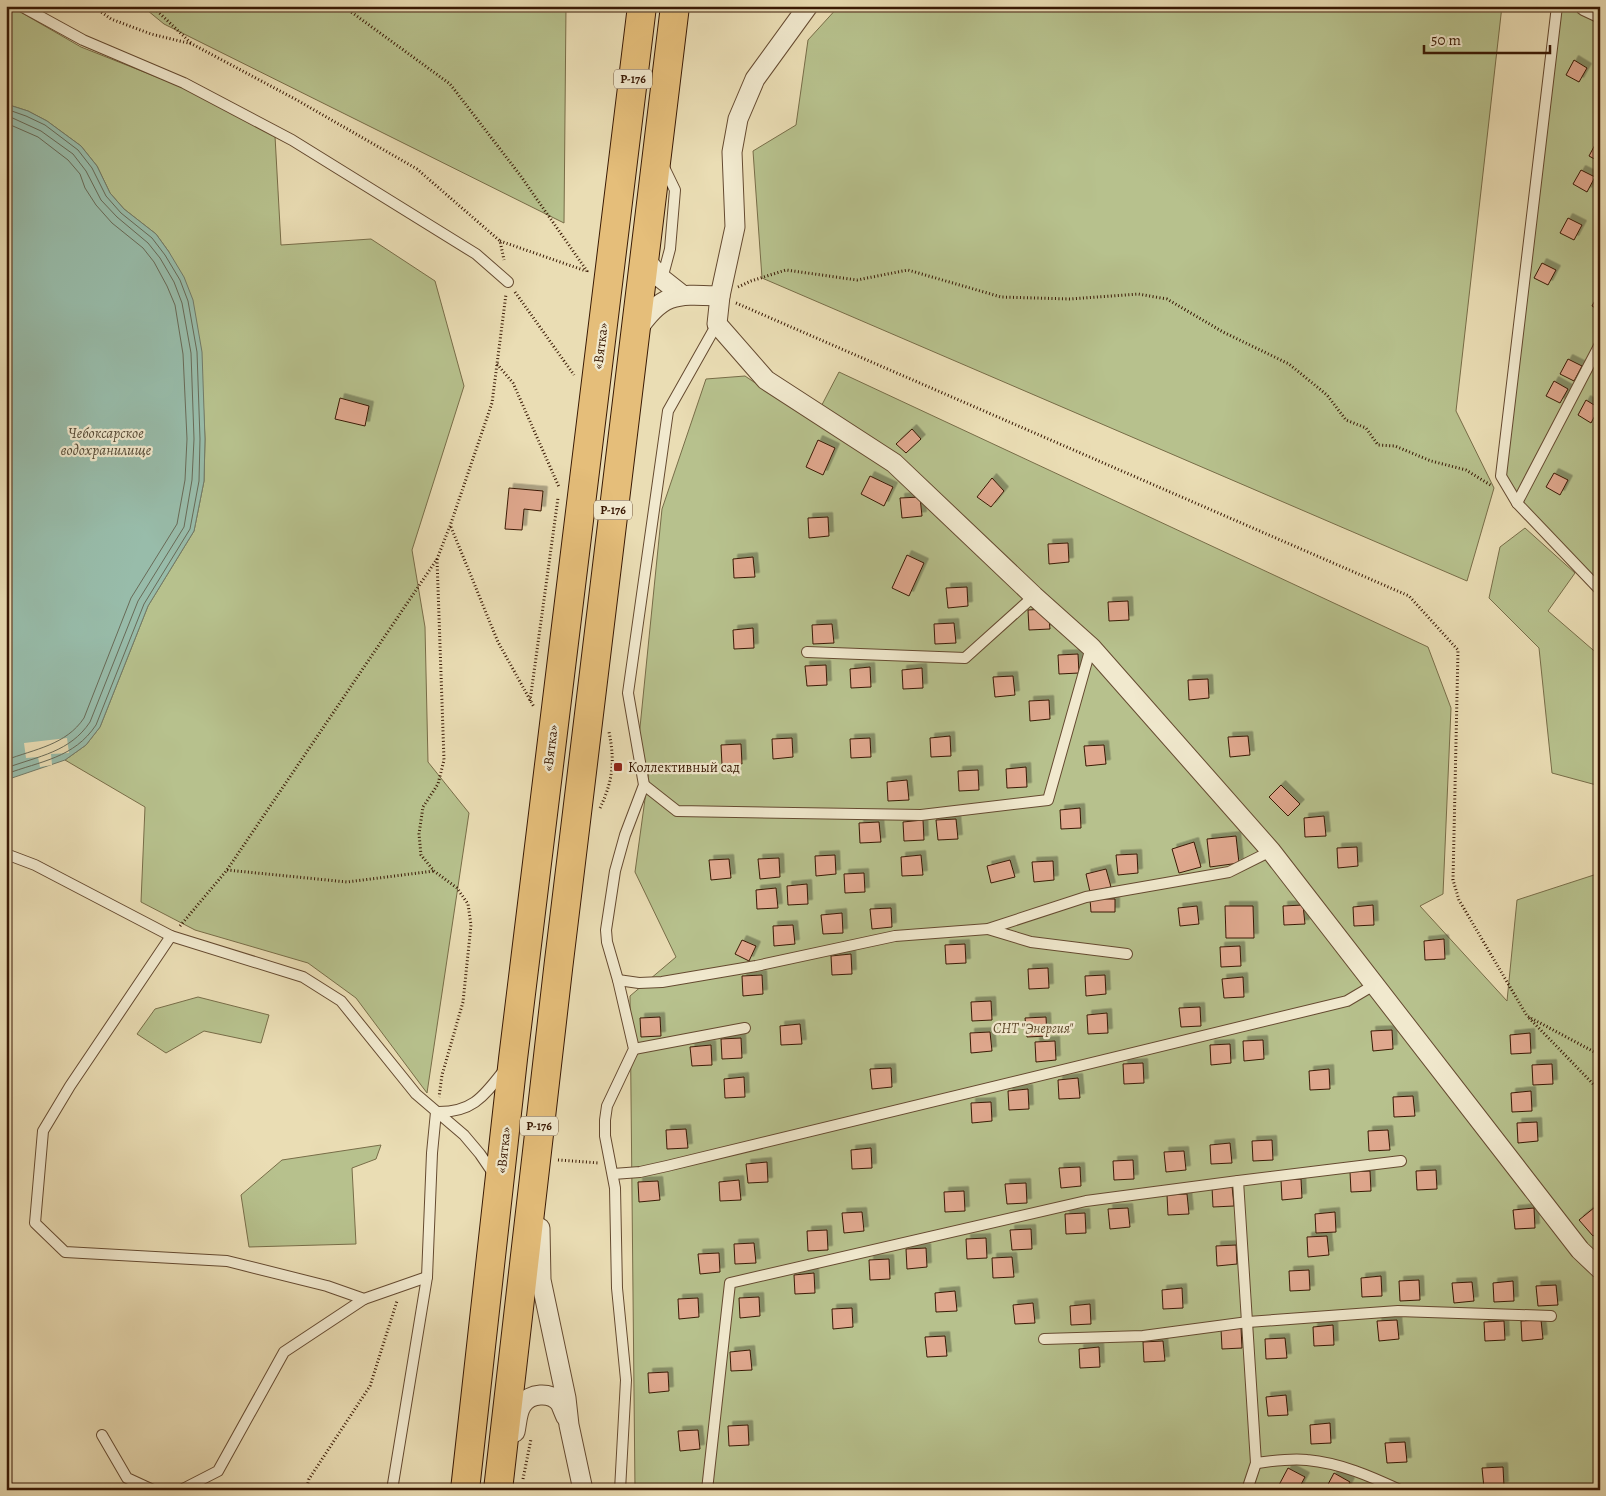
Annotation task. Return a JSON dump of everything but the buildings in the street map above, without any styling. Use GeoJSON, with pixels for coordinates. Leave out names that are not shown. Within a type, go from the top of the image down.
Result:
{"type":"FeatureCollection","features":[{"type":"Feature","properties":{"kind":"highway","name":"«Вятка»"},"geometry":{"type":"LineString","coordinates":[[465,1490],[513,1059],[642,6]]}},
{"type":"Feature","properties":{"kind":"highway","name":"Р-176"},"geometry":{"type":"LineString","coordinates":[[510,1485],[544,1083],[675,6]]}},
{"type":"Feature","properties":{"kind":"street"},"geometry":{"type":"LineString","coordinates":[[808,6],[755,79],[738,119],[732,152],[734,227],[720,296],[718,324],[766,380],[894,463],[1034,596],[1091,647],[1271,851],[1580,1250],[1600,1269]]}},
{"type":"Feature","properties":{"kind":"street"},"geometry":{"type":"LineString","coordinates":[[1586,6],[1600,13]]}},
{"type":"Feature","properties":{"kind":"street"},"geometry":{"type":"LineString","coordinates":[[643,257],[662,279],[681,294]]}},
{"type":"Feature","properties":{"kind":"street"},"geometry":{"type":"LineString","coordinates":[[634,336],[646,316],[662,302],[681,294],[720,296]]}},
{"type":"Feature","properties":{"kind":"street"},"geometry":{"type":"LineString","coordinates":[[544,1083],[539,1250],[540,1280],[566,1398],[583,1490]]}},
{"type":"Feature","properties":{"kind":"street"},"geometry":{"type":"LineString","coordinates":[[504,1490],[519,1412],[522,1404],[527,1399],[540,1395],[555,1398],[560,1403],[570,1425]]}},
{"type":"Feature","properties":{"kind":"lane"},"geometry":{"type":"LineString","coordinates":[[21,6],[83,40],[184,83],[292,140],[476,254],[508,282]]}},
{"type":"Feature","properties":{"kind":"lane"},"geometry":{"type":"LineString","coordinates":[[1557,6],[1501,476],[1517,503],[1600,590]]}},
{"type":"Feature","properties":{"kind":"lane"},"geometry":{"type":"LineString","coordinates":[[622,84],[624,151]]}},
{"type":"Feature","properties":{"kind":"lane"},"geometry":{"type":"LineString","coordinates":[[656,152],[675,190],[670,250],[662,279]]}},
{"type":"Feature","properties":{"kind":"lane"},"geometry":{"type":"LineString","coordinates":[[620,1490],[626,1380],[617,1288],[615,1188],[605,1136],[605,1120],[608,1106],[634,1049],[607,942],[606,930],[615,871],[625,835],[644,785],[628,693],[668,411],[718,324]]}},
{"type":"Feature","properties":{"kind":"lane"},"geometry":{"type":"LineString","coordinates":[[1517,503],[1600,344]]}},
{"type":"Feature","properties":{"kind":"lane"},"geometry":{"type":"LineString","coordinates":[[807,652],[965,658],[1034,596]]}},
{"type":"Feature","properties":{"kind":"lane"},"geometry":{"type":"LineString","coordinates":[[644,785],[677,811],[921,815],[1048,800],[1091,647]]}},
{"type":"Feature","properties":{"kind":"lane"},"geometry":{"type":"LineString","coordinates":[[618,980],[639,984],[662,982],[756,966],[896,936],[988,929],[1086,897],[1229,872],[1271,851]]}},
{"type":"Feature","properties":{"kind":"lane"},"geometry":{"type":"LineString","coordinates":[[6,854],[35,865],[171,936],[303,977],[341,1001],[416,1094],[470,1142],[499,1183]]}},
{"type":"Feature","properties":{"kind":"lane"},"geometry":{"type":"LineString","coordinates":[[988,929],[1031,942],[1127,954]]}},
{"type":"Feature","properties":{"kind":"lane"},"geometry":{"type":"LineString","coordinates":[[171,936],[70,1086],[43,1131],[35,1222],[65,1252],[227,1261],[327,1286],[364,1299]]}},
{"type":"Feature","properties":{"kind":"lane"},"geometry":{"type":"LineString","coordinates":[[611,1169],[640,1172],[668,1166],[1347,1002],[1374,985]]}},
{"type":"Feature","properties":{"kind":"lane"},"geometry":{"type":"LineString","coordinates":[[634,1049],[745,1028]]}},
{"type":"Feature","properties":{"kind":"lane"},"geometry":{"type":"LineString","coordinates":[[436,1112],[460,1110],[472,1105],[485,1094],[513,1059]]}},
{"type":"Feature","properties":{"kind":"lane"},"geometry":{"type":"LineString","coordinates":[[392,1490],[427,1277],[432,1153],[436,1112]]}},
{"type":"Feature","properties":{"kind":"lane"},"geometry":{"type":"LineString","coordinates":[[707,1490],[730,1283],[1086,1201],[1401,1161]]}},
{"type":"Feature","properties":{"kind":"lane"},"geometry":{"type":"LineString","coordinates":[[1238,1181],[1256,1462],[1247,1490]]}},
{"type":"Feature","properties":{"kind":"lane"},"geometry":{"type":"LineString","coordinates":[[182,1490],[218,1471],[284,1352],[364,1299],[427,1277]]}},
{"type":"Feature","properties":{"kind":"lane"},"geometry":{"type":"LineString","coordinates":[[1044,1339],[1143,1336],[1248,1322],[1398,1311],[1551,1316]]}},
{"type":"Feature","properties":{"kind":"lane"},"geometry":{"type":"LineString","coordinates":[[102,1436],[127,1478],[153,1490]]}},
{"type":"Feature","properties":{"kind":"lane"},"geometry":{"type":"LineString","coordinates":[[1256,1462],[1305,1460],[1323,1462],[1347,1468],[1400,1490]]}},
{"type":"Feature","properties":{"kind":"path"},"geometry":{"type":"LineString","coordinates":[[93,6],[111,19],[151,34],[192,44],[295,99],[417,169],[500,241],[586,271]]}},
{"type":"Feature","properties":{"kind":"path"},"geometry":{"type":"LineString","coordinates":[[152,6],[192,44]]}},
{"type":"Feature","properties":{"kind":"path"},"geometry":{"type":"LineString","coordinates":[[342,6],[450,84],[520,175],[586,271],[585,280]]}},
{"type":"Feature","properties":{"kind":"path"},"geometry":{"type":"LineString","coordinates":[[171,936],[227,870],[437,559],[492,403],[508,282],[500,241]]}},
{"type":"Feature","properties":{"kind":"path"},"geometry":{"type":"LineString","coordinates":[[720,296],[751,281],[786,270],[858,280],[908,270],[1000,297],[1070,299],[1138,294],[1167,299],[1223,332],[1289,364],[1328,395],[1346,420],[1366,428],[1378,445],[1395,446],[1430,461],[1466,470],[1517,503]]}},
{"type":"Feature","properties":{"kind":"path"},"geometry":{"type":"LineString","coordinates":[[508,282],[574,375],[575,366]]}},
{"type":"Feature","properties":{"kind":"path"},"geometry":{"type":"LineString","coordinates":[[720,296],[1409,596],[1458,650],[1453,880],[1459,900],[1527,1016],[1600,1091]]}},
{"type":"Feature","properties":{"kind":"path"},"geometry":{"type":"LineString","coordinates":[[497,364],[513,383],[559,487]]}},
{"type":"Feature","properties":{"kind":"path"},"geometry":{"type":"LineString","coordinates":[[530,701],[560,478]]}},
{"type":"Feature","properties":{"kind":"path"},"geometry":{"type":"LineString","coordinates":[[450,526],[498,642],[534,708]]}},
{"type":"Feature","properties":{"kind":"path"},"geometry":{"type":"LineString","coordinates":[[436,1112],[442,1075],[463,1002],[471,925],[468,904],[457,888],[434,871],[421,855],[420,834],[423,806],[438,784],[444,760],[437,559]]}},
{"type":"Feature","properties":{"kind":"path"},"geometry":{"type":"LineString","coordinates":[[227,870],[347,882],[434,871]]}},
{"type":"Feature","properties":{"kind":"path"},"geometry":{"type":"LineString","coordinates":[[1527,1016],[1600,1055]]}},
{"type":"Feature","properties":{"kind":"path"},"geometry":{"type":"LineString","coordinates":[[552,1159],[611,1169]]}},
{"type":"Feature","properties":{"kind":"path"},"geometry":{"type":"LineString","coordinates":[[306,1490],[309,1479],[370,1386],[402,1286]]}},
{"type":"Feature","properties":{"kind":"path"},"geometry":{"type":"LineString","coordinates":[[510,1485],[533,1432]]}},
{"type":"Feature","properties":{"kind":"green space"},"geometry":{"type":"Polygon","coordinates":[[[6,6],[10,6],[81,47],[182,87],[275,136],[281,245],[371,239],[435,281],[464,386],[412,550],[425,627],[428,762],[469,813],[427,1093],[356,998],[308,963],[195,930],[141,902],[145,807],[65,760],[86,745],[100,727],[148,606],[194,531],[204,481],[205,439],[203,398],[169,252],[156,234],[124,209],[110,193],[97,166],[81,146],[47,121],[28,111],[6,104],[6,6]]]}},
{"type":"Feature","properties":{"kind":"green space"},"geometry":{"type":"Polygon","coordinates":[[[142,6],[566,6],[564,223],[164,24],[142,6]]]}},
{"type":"Feature","properties":{"kind":"green space"},"geometry":{"type":"Polygon","coordinates":[[[839,6],[1502,6],[1456,411],[1494,488],[1467,581],[762,278],[753,151],[796,125],[808,40],[839,6]]]}},
{"type":"Feature","properties":{"kind":"green space"},"geometry":{"type":"Polygon","coordinates":[[[1557,6],[1600,6],[1600,590],[1517,503],[1501,476],[1557,6]]]}},
{"type":"Feature","properties":{"kind":"green space","name":"СНТ \"Энергия\""},"geometry":{"type":"Polygon","coordinates":[[[839,372],[1428,647],[1451,708],[1443,894],[1420,906],[1507,1001],[1517,900],[1600,873],[1600,1490],[635,1490],[630,996],[676,957],[635,872],[649,770],[638,747],[662,509],[706,379],[745,376],[813,422],[839,372]]]}},
{"type":"Feature","properties":{"kind":"green space"},"geometry":{"type":"Polygon","coordinates":[[[1525,528],[1575,573],[1548,611],[1600,656],[1600,786],[1552,773],[1539,648],[1489,598],[1500,547],[1525,528]]]}},
{"type":"Feature","properties":{"kind":"green space"},"geometry":{"type":"Polygon","coordinates":[[[198,997],[269,1015],[261,1043],[204,1031],[166,1053],[137,1034],[155,1009],[198,997]]]}},
{"type":"Feature","properties":{"kind":"green space"},"geometry":{"type":"Polygon","coordinates":[[[381,1145],[376,1159],[352,1168],[356,1244],[249,1247],[241,1195],[282,1160],[381,1145]]]}},
{"type":"Feature","properties":{"kind":"water","name":"Чебоксарское водохранилище"},"geometry":{"type":"Polygon","coordinates":[[[6,104],[28,111],[47,121],[81,146],[97,166],[110,193],[124,209],[156,234],[184,277],[193,300],[202,352],[205,439],[204,481],[194,531],[148,606],[100,727],[86,745],[65,760],[6,780],[6,104]]]}},
{"type":"Feature","properties":{"kind":"pier"},"geometry":{"type":"Polygon","coordinates":[[[67,738],[69,753],[51,754],[52,765],[40,767],[38,757],[26,758],[24,743],[67,738]]]}},
{"type":"Feature","properties":{"kind":"place","name":"Коллективный сад"},"geometry":{"type":"Point","coordinates":[618,767]}}]}
